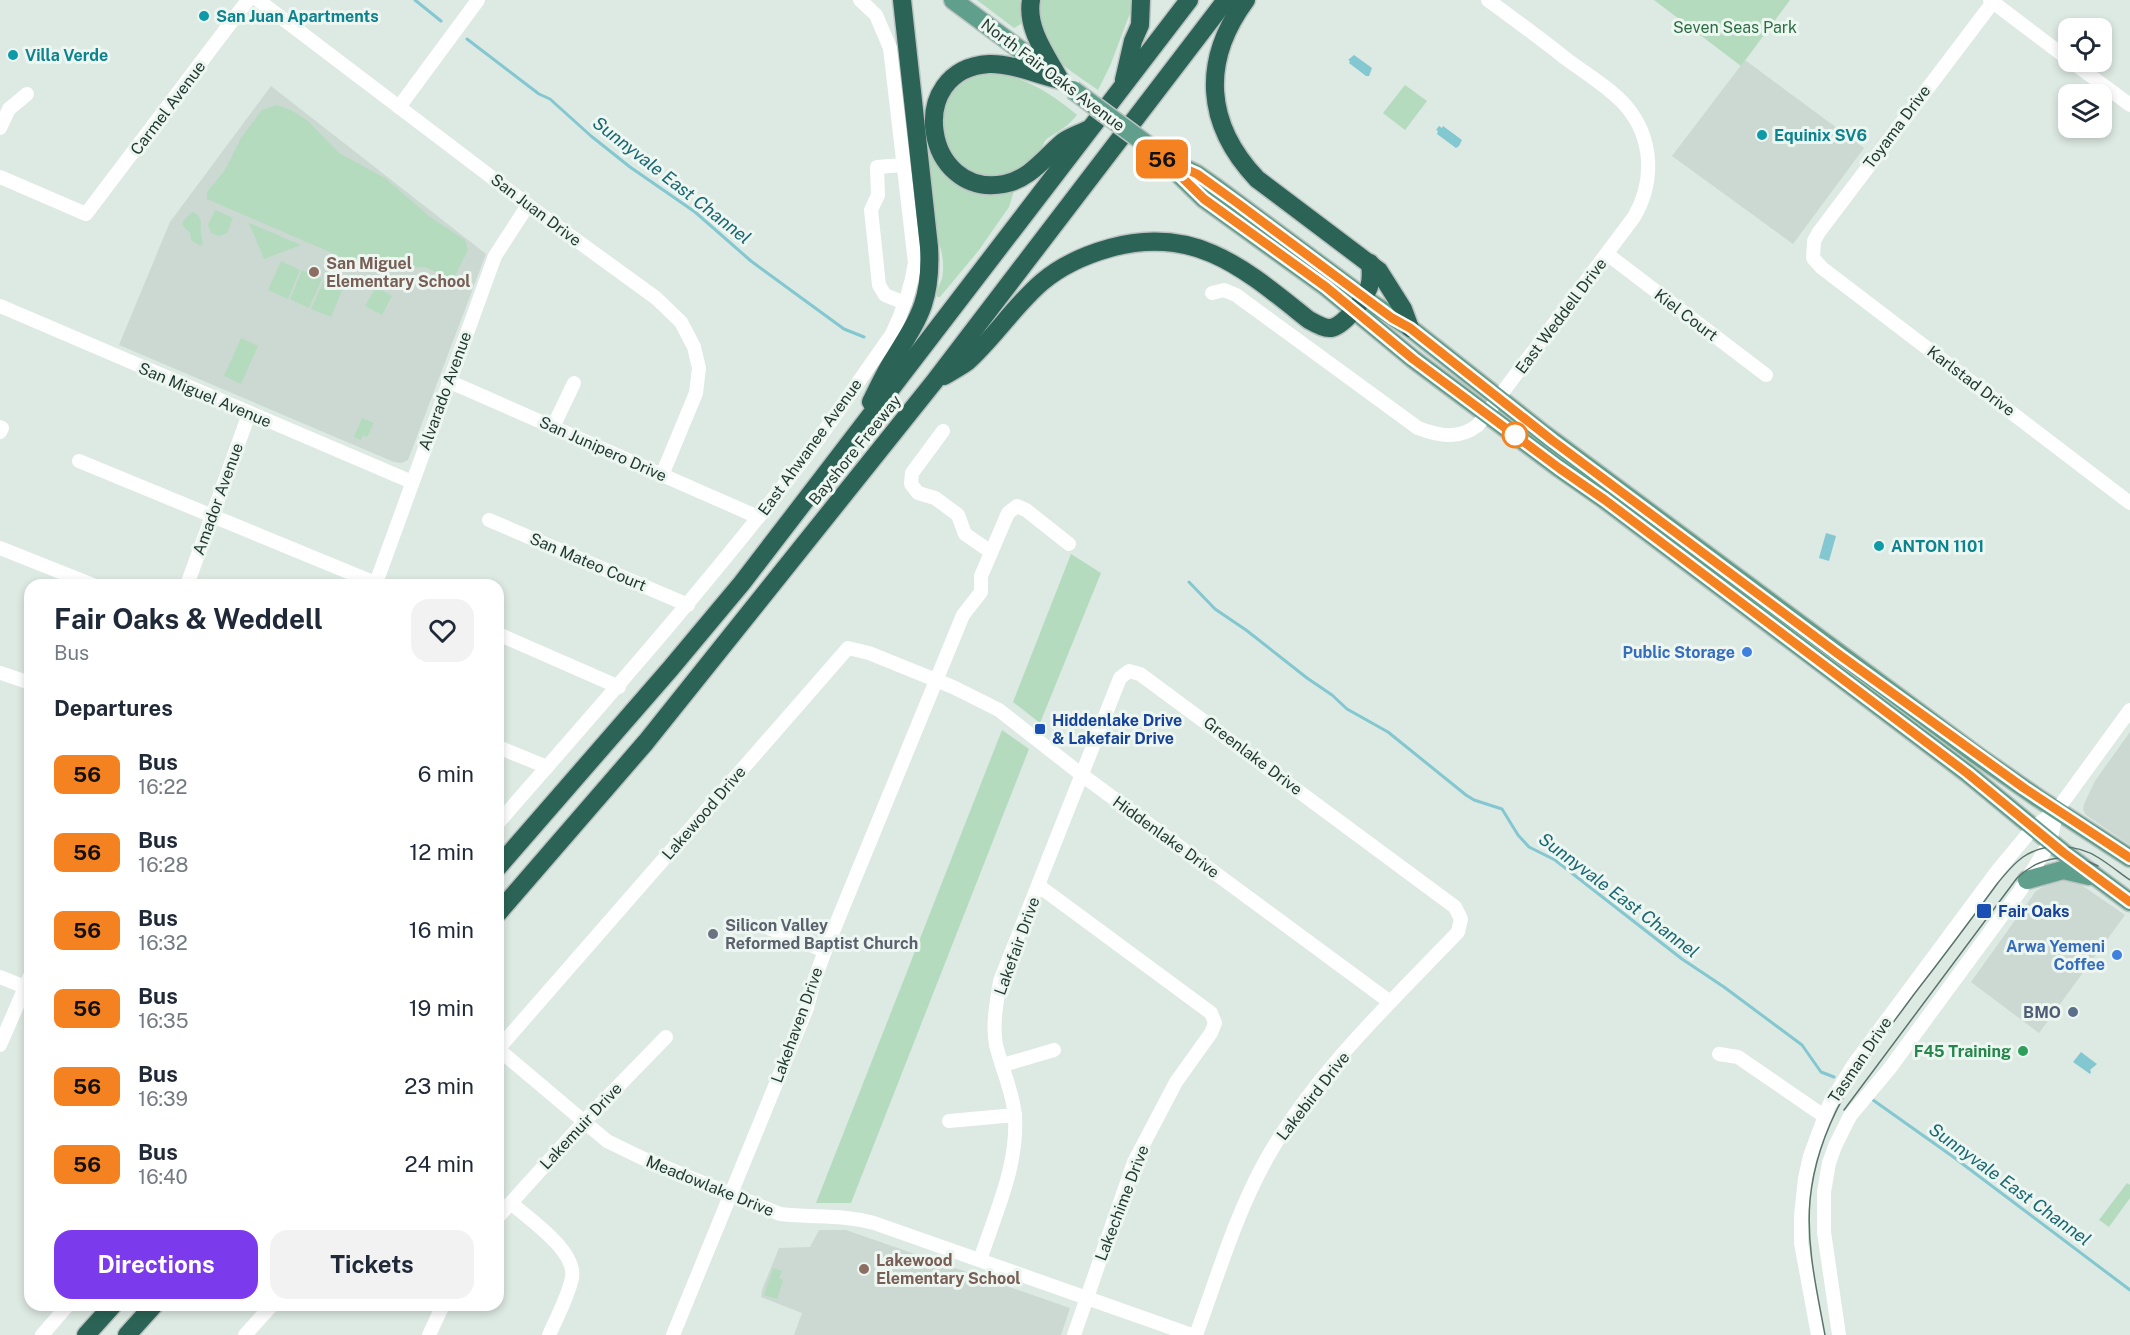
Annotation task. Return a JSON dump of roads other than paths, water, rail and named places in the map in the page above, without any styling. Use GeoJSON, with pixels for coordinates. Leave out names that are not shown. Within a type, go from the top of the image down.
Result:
{"type":"FeatureCollection","features":[{"type":"Feature","properties":{"kind":"highway"},"geometry":{"type":"LineString","coordinates":[[851,442],[889,366],[915,325],[924,303],[929,280],[927,232],[902,0]]}},
{"type":"Feature","properties":{"kind":"highway"},"geometry":{"type":"LineString","coordinates":[[1031,0],[1033,27],[1038,41],[1067,85]]}},
{"type":"Feature","properties":{"kind":"highway"},"geometry":{"type":"LineString","coordinates":[[1122,87],[1133,41],[1140,25],[1141,0]]}},
{"type":"Feature","properties":{"kind":"highway","name":"Bayshore Freeway"},"geometry":{"type":"LineString","coordinates":[[504,860],[742,583],[1189,0]]}},
{"type":"Feature","properties":{"kind":"highway","name":"Bayshore Freeway"},"geometry":{"type":"LineString","coordinates":[[504,906],[646,742],[934,382],[1226,0]]}},
{"type":"Feature","properties":{"kind":"highway"},"geometry":{"type":"LineString","coordinates":[[1246,0],[1226,33],[1219,55],[1215,80],[1216,102],[1221,125],[1230,145],[1257,179],[1370,263],[1385,278],[1403,309],[1410,328]]}},
{"type":"Feature","properties":{"kind":"highway"},"geometry":{"type":"LineString","coordinates":[[1067,85],[1001,64],[974,67],[957,75],[941,93],[936,105],[933,129],[942,155],[957,172],[973,181],[1001,185],[1027,175],[1064,141],[1090,129]]}},
{"type":"Feature","properties":{"kind":"highway"},"geometry":{"type":"LineString","coordinates":[[934,382],[967,362],[1023,300],[1058,270],[1093,253],[1133,242],[1179,243],[1225,258],[1246,271],[1309,320],[1320,326],[1331,328],[1343,322],[1368,288],[1371,278],[1370,263]]}},
{"type":"Feature","properties":{"kind":"highway"},"geometry":{"type":"LineString","coordinates":[[86,1335],[107,1311]]}},
{"type":"Feature","properties":{"kind":"highway"},"geometry":{"type":"LineString","coordinates":[[127,1335],[149,1311]]}},
{"type":"Feature","properties":{"kind":"main road","name":"North Fair Oaks Avenue"},"geometry":{"type":"LineString","coordinates":[[953,0],[1153,149],[1204,199],[1300,267],[1358,303],[1410,328],[1553,441],[1841,656],[1975,754],[2130,858]]}},
{"type":"Feature","properties":{"kind":"main road","name":"North Fair Oaks Avenue"},"geometry":{"type":"LineString","coordinates":[[1358,303],[1413,359],[1605,500],[1967,773],[2050,842],[2130,902]]}},
{"type":"Feature","properties":{"kind":"main road"},"geometry":{"type":"LineString","coordinates":[[2027,880],[2063,870],[2076,872],[2102,882]]}},
{"type":"Feature","properties":{"kind":"street","name":"Carmel Avenue"},"geometry":{"type":"LineString","coordinates":[[0,177],[86,214],[248,0]]}},
{"type":"Feature","properties":{"kind":"street","name":"San Juan Drive"},"geometry":{"type":"LineString","coordinates":[[258,0],[528,205],[656,298],[681,322],[694,347],[699,368],[696,393],[662,475]]}},
{"type":"Feature","properties":{"kind":"street"},"geometry":{"type":"LineString","coordinates":[[399,107],[478,0]]}},
{"type":"Feature","properties":{"kind":"street","name":"East Ahwanee Avenue"},"geometry":{"type":"LineString","coordinates":[[504,816],[619,687],[688,605],[801,462],[892,333],[912,282],[915,263],[890,48],[876,15],[860,0]]}},
{"type":"Feature","properties":{"kind":"street","name":"East Weddell Drive"},"geometry":{"type":"LineString","coordinates":[[1212,293],[1224,290],[1236,296],[1418,428],[1446,436],[1462,434],[1478,425],[1634,217],[1644,196],[1649,168],[1648,152],[1639,125],[1617,97],[1488,0]]}},
{"type":"Feature","properties":{"kind":"street"},"geometry":{"type":"LineString","coordinates":[[1991,1],[2058,51]]}},
{"type":"Feature","properties":{"kind":"street","name":"Toyama Drive"},"geometry":{"type":"LineString","coordinates":[[1813,258],[1814,240],[1819,232],[1991,1]]}},
{"type":"Feature","properties":{"kind":"street"},"geometry":{"type":"LineString","coordinates":[[2086,72],[2130,105]]}},
{"type":"Feature","properties":{"kind":"street"},"geometry":{"type":"LineString","coordinates":[[0,128],[9,109],[27,94]]}},
{"type":"Feature","properties":{"kind":"street"},"geometry":{"type":"LineString","coordinates":[[903,165],[877,167],[878,195],[871,210],[879,285],[885,295],[905,303]]}},
{"type":"Feature","properties":{"kind":"street","name":"Alvarado Avenue"},"geometry":{"type":"LineString","coordinates":[[380,579],[448,381],[495,256],[528,205]]}},
{"type":"Feature","properties":{"kind":"street","name":"Kiel Court"},"geometry":{"type":"LineString","coordinates":[[1607,254],[1766,375]]}},
{"type":"Feature","properties":{"kind":"street","name":"Karlstad Drive"},"geometry":{"type":"LineString","coordinates":[[1813,258],[1822,268],[2130,503]]}},
{"type":"Feature","properties":{"kind":"street","name":"San Miguel Avenue"},"geometry":{"type":"LineString","coordinates":[[0,306],[412,482]]}},
{"type":"Feature","properties":{"kind":"street","name":"San Junipero Drive"},"geometry":{"type":"LineString","coordinates":[[448,381],[758,517]]}},
{"type":"Feature","properties":{"kind":"street"},"geometry":{"type":"LineString","coordinates":[[553,427],[574,383]]}},
{"type":"Feature","properties":{"kind":"street","name":"Amador Avenue"},"geometry":{"type":"LineString","coordinates":[[189,579],[249,414]]}},
{"type":"Feature","properties":{"kind":"street"},"geometry":{"type":"LineString","coordinates":[[943,431],[912,473],[911,484],[918,493],[934,498],[958,515],[965,534],[991,552],[1008,513],[1017,506],[1026,510],[1069,544]]}},
{"type":"Feature","properties":{"kind":"street"},"geometry":{"type":"LineString","coordinates":[[79,461],[366,579]]}},
{"type":"Feature","properties":{"kind":"street","name":"San Mateo Court"},"geometry":{"type":"LineString","coordinates":[[489,520],[688,605]]}},
{"type":"Feature","properties":{"kind":"street"},"geometry":{"type":"LineString","coordinates":[[0,549],[78,579]]}},
{"type":"Feature","properties":{"kind":"street","name":"Lakehaven Drive"},"geometry":{"type":"LineString","coordinates":[[673,1335],[807,1008],[825,951],[963,615],[981,592],[981,576],[991,552]]}},
{"type":"Feature","properties":{"kind":"street"},"geometry":{"type":"LineString","coordinates":[[504,637],[619,687]]}},
{"type":"Feature","properties":{"kind":"street","name":"Lakewood Drive"},"geometry":{"type":"LineString","coordinates":[[504,1042],[849,648],[870,653],[937,681]]}},
{"type":"Feature","properties":{"kind":"street","name":"Greenlake Drive"},"geometry":{"type":"LineString","coordinates":[[1082,776],[1120,678],[1129,671],[1140,674],[1455,907],[1461,919]]}},
{"type":"Feature","properties":{"kind":"street"},"geometry":{"type":"LineString","coordinates":[[1,673],[24,681]]}},
{"type":"Feature","properties":{"kind":"street","name":"Hiddenlake Drive"},"geometry":{"type":"LineString","coordinates":[[937,681],[999,710],[1082,776],[1390,1002]]}},
{"type":"Feature","properties":{"kind":"street"},"geometry":{"type":"LineString","coordinates":[[2057,810],[2130,710]]}},
{"type":"Feature","properties":{"kind":"street"},"geometry":{"type":"LineString","coordinates":[[504,749],[547,767]]}},
{"type":"Feature","properties":{"kind":"street","name":"Lakefair Drive"},"geometry":{"type":"LineString","coordinates":[[980,1260],[1015,1146],[1015,1115],[1011,1089],[996,1045],[995,1024],[1000,981],[1082,776]]}},
{"type":"Feature","properties":{"kind":"street","name":"Tasman Drive"},"geometry":{"type":"LineString","coordinates":[[1818,1335],[1801,1243],[1801,1216],[1804,1178],[1824,1116],[1854,1064],[1991,879],[2033,828],[2057,810]]}},
{"type":"Feature","properties":{"kind":"street","name":"Tasman Drive"},"geometry":{"type":"LineString","coordinates":[[1839,1335],[1824,1232],[1824,1192],[1829,1163],[1835,1146],[1850,1116],[1890,1068],[2027,880],[2050,842],[2057,810]]}},
{"type":"Feature","properties":{"kind":"street","name":"Lakechime Drive"},"geometry":{"type":"LineString","coordinates":[[1039,886],[1211,1013],[1215,1023],[1211,1033],[1176,1082],[1134,1162],[1074,1335]]}},
{"type":"Feature","properties":{"kind":"street","name":"Lakebird Drive"},"geometry":{"type":"LineString","coordinates":[[1194,1335],[1240,1213],[1267,1159],[1293,1116],[1390,1002],[1458,932],[1461,919]]}},
{"type":"Feature","properties":{"kind":"street"},"geometry":{"type":"LineString","coordinates":[[764,926],[825,951]]}},
{"type":"Feature","properties":{"kind":"street"},"geometry":{"type":"LineString","coordinates":[[0,977],[24,983]]}},
{"type":"Feature","properties":{"kind":"street"},"geometry":{"type":"LineString","coordinates":[[0,1044],[24,993]]}},
{"type":"Feature","properties":{"kind":"street","name":"Lakemuir Drive"},"geometry":{"type":"LineString","coordinates":[[504,1211],[583,1123],[666,1037]]}},
{"type":"Feature","properties":{"kind":"street"},"geometry":{"type":"LineString","coordinates":[[1003,1065],[1054,1050]]}},
{"type":"Feature","properties":{"kind":"street","name":"Meadowlake Drive"},"geometry":{"type":"LineString","coordinates":[[504,1054],[583,1123],[616,1146],[731,1195],[780,1214],[802,1217],[840,1216],[874,1223],[1194,1335]]}},
{"type":"Feature","properties":{"kind":"street"},"geometry":{"type":"LineString","coordinates":[[1719,1054],[1738,1058],[1824,1116]]}},
{"type":"Feature","properties":{"kind":"street"},"geometry":{"type":"LineString","coordinates":[[949,1121],[1015,1115]]}},
{"type":"Feature","properties":{"kind":"street"},"geometry":{"type":"LineString","coordinates":[[511,1203],[561,1247],[569,1259],[573,1275],[549,1335]]}},
{"type":"Feature","properties":{"kind":"street"},"geometry":{"type":"LineString","coordinates":[[42,1335],[63,1311]]}},
{"type":"Feature","properties":{"kind":"street"},"geometry":{"type":"LineString","coordinates":[[245,1335],[267,1311]]}},
{"type":"Feature","properties":{"kind":"street"},"geometry":{"type":"LineString","coordinates":[[429,1335],[440,1311]]}},
{"type":"Feature","properties":{"kind":"water"},"geometry":{"type":"Polygon","coordinates":[[[1354,55],[1372,68],[1369,76],[1349,63],[1348,60],[1354,55]]]}},
{"type":"Feature","properties":{"kind":"water"},"geometry":{"type":"Polygon","coordinates":[[[1439,126],[1442,128],[1443,126],[1462,140],[1459,146],[1456,148],[1437,134],[1436,130],[1439,126]]]}},
{"type":"Feature","properties":{"kind":"water"},"geometry":{"type":"Polygon","coordinates":[[[1826,533],[1836,536],[1829,561],[1819,558],[1826,533]]]}},
{"type":"Feature","properties":{"kind":"water"},"geometry":{"type":"Polygon","coordinates":[[[2081,1052],[2097,1064],[2090,1070],[2090,1074],[2073,1062],[2081,1052]]]}},
{"type":"Feature","properties":{"kind":"waterway","name":"Sunnyvale East Channel"},"geometry":{"type":"LineString","coordinates":[[415,0],[441,21]]}},
{"type":"Feature","properties":{"kind":"waterway","name":"Sunnyvale East Channel"},"geometry":{"type":"LineString","coordinates":[[467,39],[539,94],[550,99],[630,167],[695,212],[751,261],[844,329],[864,337]]}},
{"type":"Feature","properties":{"kind":"waterway","name":"Sunnyvale East Channel"},"geometry":{"type":"LineString","coordinates":[[1189,582],[1215,609],[1332,695],[1347,709],[1388,732],[1466,795],[1502,809],[1518,835],[1529,847],[1555,860],[1682,959],[1802,1045],[1821,1072],[1834,1077]]}},
{"type":"Feature","properties":{"kind":"waterway","name":"Sunnyvale East Channel"},"geometry":{"type":"LineString","coordinates":[[1873,1100],[1952,1156],[2130,1290]]}},
{"type":"Feature","properties":{"kind":"tram line"},"geometry":{"type":"LineString","coordinates":[[1825,1335],[1811,1251],[1810,1200],[1823,1142],[1834,1115],[1863,1065],[1997,884],[2023,857],[2051,847],[2072,848],[2091,853],[2130,880]]}},
{"type":"Feature","properties":{"kind":"tram line"},"geometry":{"type":"LineString","coordinates":[[1844,1110],[2017,878],[2035,865],[2055,858],[2076,859],[2098,866]]}},
{"type":"Feature","properties":{"kind":"place","name":"San Juan Apartments"},"geometry":{"type":"Point","coordinates":[204,16]}},
{"type":"Feature","properties":{"kind":"place","name":"Villa Verde"},"geometry":{"type":"Point","coordinates":[13,55]}},
{"type":"Feature","properties":{"kind":"place","name":"Equinix SV6"},"geometry":{"type":"Point","coordinates":[1762,135]}},
{"type":"Feature","properties":{"kind":"place","name":"San Miguel Elementary School"},"geometry":{"type":"Point","coordinates":[314,272]}},
{"type":"Feature","properties":{"kind":"place","name":"ANTON 1101"},"geometry":{"type":"Point","coordinates":[1879,546]}},
{"type":"Feature","properties":{"kind":"place","name":"Public Storage"},"geometry":{"type":"Point","coordinates":[1747,652]}},
{"type":"Feature","properties":{"kind":"place","name":"Hiddenlake Drive & Lakefair Drive"},"geometry":{"type":"Point","coordinates":[1040,729]}},
{"type":"Feature","properties":{"kind":"place","name":"Fair Oaks"},"geometry":{"type":"Point","coordinates":[1984,911]}},
{"type":"Feature","properties":{"kind":"place","name":"Silicon Valley Reformed Baptist Church"},"geometry":{"type":"Point","coordinates":[713,934]}},
{"type":"Feature","properties":{"kind":"place","name":"Arwa Yemeni Coffee"},"geometry":{"type":"Point","coordinates":[2117,955]}},
{"type":"Feature","properties":{"kind":"place","name":"BMO"},"geometry":{"type":"Point","coordinates":[2073,1012]}},
{"type":"Feature","properties":{"kind":"place","name":"F45 Training"},"geometry":{"type":"Point","coordinates":[2023,1051]}},
{"type":"Feature","properties":{"kind":"place","name":"Lakewood Elementary School"},"geometry":{"type":"Point","coordinates":[864,1269]}},
{"type":"Feature","properties":{"kind":"park label","name":"Seven Seas Park"},"geometry":{"type":"Point","coordinates":[1735,27]}}]}
